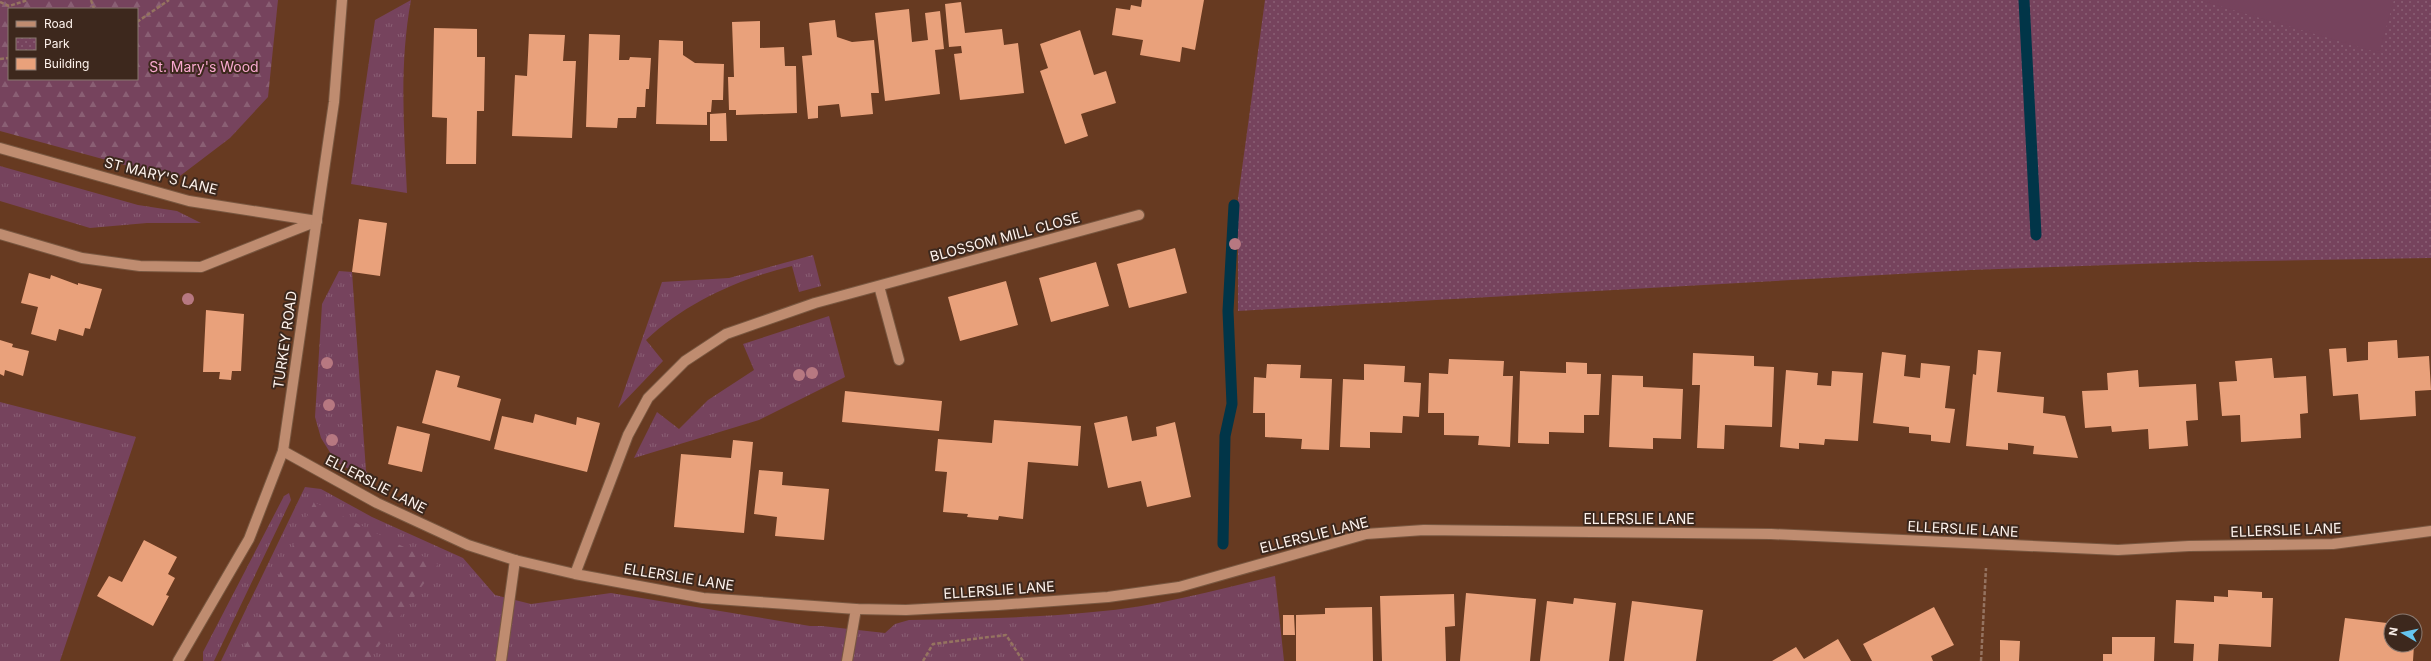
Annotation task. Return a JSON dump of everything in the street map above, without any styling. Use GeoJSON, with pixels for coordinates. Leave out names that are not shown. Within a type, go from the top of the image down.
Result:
{"type":"FeatureCollection","features":[{"type":"Feature","properties":{"kind":"street","name":"TURKEY ROAD"},"geometry":{"type":"LineString","coordinates":[[178,661],[249,539],[283,451],[334,102],[342,0]]}},
{"type":"Feature","properties":{"kind":"street","name":"ST MARY'S LANE"},"geometry":{"type":"LineString","coordinates":[[0,148],[189,201],[317,221]]}},
{"type":"Feature","properties":{"kind":"street","name":"BLOSSOM MILL CLOSE"},"geometry":{"type":"LineString","coordinates":[[574,574],[628,435],[648,398],[685,361],[726,334],[815,303],[1139,215]]}},
{"type":"Feature","properties":{"kind":"street"},"geometry":{"type":"LineString","coordinates":[[0,234],[82,258],[140,266],[201,267],[317,221]]}},
{"type":"Feature","properties":{"kind":"street"},"geometry":{"type":"LineString","coordinates":[[878,286],[899,360]]}},
{"type":"Feature","properties":{"kind":"street","name":"ELLERSLIE LANE"},"geometry":{"type":"LineString","coordinates":[[283,451],[377,503],[468,544],[514,560],[574,574],[703,598],[856,609],[906,610],[998,605],[1108,596],[1171,588],[1366,534],[1424,530],[1771,534],[2118,550],[2189,546],[2333,544],[2431,531]]}},
{"type":"Feature","properties":{"kind":"street"},"geometry":{"type":"LineString","coordinates":[[501,661],[514,560]]}},
{"type":"Feature","properties":{"kind":"street"},"geometry":{"type":"LineString","coordinates":[[847,661],[856,609]]}},
{"type":"Feature","properties":{"kind":"path"},"geometry":{"type":"LineString","coordinates":[[0,2],[9,6],[28,0]]}},
{"type":"Feature","properties":{"kind":"path"},"geometry":{"type":"LineString","coordinates":[[138,21],[169,0]]}},
{"type":"Feature","properties":{"kind":"path"},"geometry":{"type":"LineString","coordinates":[[1981,661],[1987,544]]}},
{"type":"Feature","properties":{"kind":"path"},"geometry":{"type":"LineString","coordinates":[[923,661],[933,644],[1006,635],[1023,661]]}},
{"type":"Feature","properties":{"kind":"green space","name":"St. Mary's Wood"},"geometry":{"type":"Polygon","coordinates":[[[0,0],[278,0],[268,97],[230,138],[176,179],[0,131],[0,0]]]}},
{"type":"Feature","properties":{"kind":"green space"},"geometry":{"type":"Polygon","coordinates":[[[411,0],[405,48],[403,96],[407,193],[351,184],[375,20],[411,0]]]}},
{"type":"Feature","properties":{"kind":"green space"},"geometry":{"type":"Polygon","coordinates":[[[1265,0],[2431,0],[2431,258],[2197,262],[1971,270],[1238,311],[1238,198],[1265,0]]]}},
{"type":"Feature","properties":{"kind":"green space"},"geometry":{"type":"Polygon","coordinates":[[[2199,0],[2394,0],[2379,53],[2199,0]]]}},
{"type":"Feature","properties":{"kind":"green space"},"geometry":{"type":"Polygon","coordinates":[[[0,166],[138,205],[177,211],[201,223],[147,223],[90,228],[0,201],[0,166]]]}},
{"type":"Feature","properties":{"kind":"green space"},"geometry":{"type":"Polygon","coordinates":[[[813,255],[821,286],[799,292],[792,266],[772,271],[733,285],[696,303],[662,326],[646,340],[663,361],[618,408],[662,282],[729,278],[813,255]]]}},
{"type":"Feature","properties":{"kind":"green space"},"geometry":{"type":"Polygon","coordinates":[[[339,271],[352,272],[366,471],[376,484],[336,462],[321,438],[315,417],[322,304],[339,271]]]}},
{"type":"Feature","properties":{"kind":"green space"},"geometry":{"type":"Polygon","coordinates":[[[829,316],[845,377],[759,420],[634,458],[657,412],[679,429],[708,400],[754,370],[743,344],[829,316]]]}},
{"type":"Feature","properties":{"kind":"green space"},"geometry":{"type":"Polygon","coordinates":[[[0,402],[136,437],[60,661],[0,661],[0,402]]]}},
{"type":"Feature","properties":{"kind":"green space"},"geometry":{"type":"Polygon","coordinates":[[[305,487],[321,489],[372,517],[463,558],[495,595],[531,604],[611,593],[810,626],[885,633],[895,624],[909,620],[1047,616],[1116,610],[1162,602],[1275,576],[1284,661],[221,661],[305,487]]]}},
{"type":"Feature","properties":{"kind":"green space"},"geometry":{"type":"Polygon","coordinates":[[[289,493],[291,500],[214,661],[203,661],[203,652],[284,496],[289,493]]]}},
{"type":"Feature","properties":{"kind":"green space"},"geometry":{"type":"Polygon","coordinates":[[[314,502],[438,564],[368,661],[238,661],[314,502]]]}},
{"type":"Feature","properties":{"kind":"building"},"geometry":{"type":"Polygon","coordinates":[[[1142,0],[1204,0],[1195,50],[1182,47],[1180,62],[1140,55],[1143,40],[1112,35],[1116,8],[1130,10],[1131,5],[1141,7],[1142,0]]]}},
{"type":"Feature","properties":{"kind":"building"},"geometry":{"type":"Polygon","coordinates":[[[961,2],[965,33],[1002,29],[1004,45],[1018,43],[1024,93],[960,100],[954,54],[962,53],[961,46],[949,47],[945,4],[961,2]]]}},
{"type":"Feature","properties":{"kind":"building"},"geometry":{"type":"Polygon","coordinates":[[[909,9],[912,42],[928,40],[925,13],[940,11],[944,49],[935,50],[940,94],[885,101],[875,13],[909,9]]]}},
{"type":"Feature","properties":{"kind":"building"},"geometry":{"type":"Polygon","coordinates":[[[835,20],[837,37],[852,42],[874,40],[879,93],[871,93],[873,114],[841,117],[839,104],[818,106],[818,118],[808,119],[802,56],[812,55],[809,23],[835,20]]]}},
{"type":"Feature","properties":{"kind":"building"},"geometry":{"type":"Polygon","coordinates":[[[760,21],[760,48],[784,47],[785,66],[796,66],[797,113],[736,115],[736,110],[729,110],[728,77],[734,77],[732,22],[760,21]]]}},
{"type":"Feature","properties":{"kind":"building"},"geometry":{"type":"Polygon","coordinates":[[[434,28],[477,29],[477,57],[485,57],[484,111],[477,111],[476,164],[446,164],[447,118],[432,117],[434,28]]]}},
{"type":"Feature","properties":{"kind":"building"},"geometry":{"type":"Polygon","coordinates":[[[1080,30],[1094,75],[1106,71],[1116,103],[1081,114],[1088,136],[1065,144],[1040,71],[1048,68],[1040,44],[1080,30]]]}},
{"type":"Feature","properties":{"kind":"building"},"geometry":{"type":"Polygon","coordinates":[[[529,34],[565,35],[563,61],[576,61],[572,138],[512,136],[515,75],[527,76],[529,34]]]}},
{"type":"Feature","properties":{"kind":"building"},"geometry":{"type":"Polygon","coordinates":[[[589,34],[620,35],[619,60],[629,60],[630,57],[651,58],[649,89],[646,89],[645,107],[637,107],[636,118],[618,118],[617,128],[586,127],[589,34]]]}},
{"type":"Feature","properties":{"kind":"building"},"geometry":{"type":"Polygon","coordinates":[[[659,40],[683,41],[683,55],[695,63],[724,64],[723,100],[712,100],[711,112],[707,112],[707,125],[656,124],[659,40]]]}},
{"type":"Feature","properties":{"kind":"building"},"geometry":{"type":"Polygon","coordinates":[[[726,113],[727,141],[710,141],[710,114],[726,113]]]}},
{"type":"Feature","properties":{"kind":"building"},"geometry":{"type":"Polygon","coordinates":[[[359,219],[387,223],[380,276],[352,272],[359,219]]]}},
{"type":"Feature","properties":{"kind":"building"},"geometry":{"type":"Polygon","coordinates":[[[1175,248],[1187,293],[1129,308],[1117,264],[1175,248]]]}},
{"type":"Feature","properties":{"kind":"building"},"geometry":{"type":"Polygon","coordinates":[[[1096,262],[1109,306],[1051,322],[1039,278],[1096,262]]]}},
{"type":"Feature","properties":{"kind":"building"},"geometry":{"type":"Polygon","coordinates":[[[29,273],[50,279],[51,275],[78,285],[78,283],[102,289],[90,329],[85,328],[83,336],[59,329],[56,341],[31,334],[38,307],[21,303],[29,273]]]}},
{"type":"Feature","properties":{"kind":"building"},"geometry":{"type":"Polygon","coordinates":[[[1006,281],[1018,325],[960,341],[948,297],[1006,281]]]}},
{"type":"Feature","properties":{"kind":"building"},"geometry":{"type":"Polygon","coordinates":[[[206,310],[244,314],[241,371],[232,371],[231,380],[219,379],[220,372],[203,372],[206,310]]]}},
{"type":"Feature","properties":{"kind":"building"},"geometry":{"type":"Polygon","coordinates":[[[0,340],[13,344],[12,347],[29,351],[23,376],[5,370],[4,376],[0,374],[0,340]]]}},
{"type":"Feature","properties":{"kind":"building"},"geometry":{"type":"Polygon","coordinates":[[[2397,340],[2398,358],[2429,356],[2431,390],[2415,391],[2416,416],[2360,420],[2358,394],[2333,396],[2329,349],[2346,348],[2347,362],[2368,360],[2368,342],[2397,340]]]}},
{"type":"Feature","properties":{"kind":"building"},"geometry":{"type":"Polygon","coordinates":[[[1978,350],[2001,352],[1997,392],[2044,397],[2043,413],[2065,416],[2078,458],[2033,454],[2034,446],[2008,443],[2008,450],[1966,446],[1973,374],[1976,375],[1978,350]]]}},
{"type":"Feature","properties":{"kind":"building"},"geometry":{"type":"Polygon","coordinates":[[[1882,352],[1906,355],[1904,376],[1920,378],[1921,363],[1950,366],[1945,408],[1955,409],[1950,443],[1931,441],[1931,435],[1909,433],[1909,427],[1873,423],[1882,352]]]}},
{"type":"Feature","properties":{"kind":"building"},"geometry":{"type":"Polygon","coordinates":[[[1693,353],[1754,356],[1754,366],[1774,367],[1772,427],[1725,425],[1724,449],[1697,448],[1700,385],[1692,385],[1693,353]]]}},
{"type":"Feature","properties":{"kind":"building"},"geometry":{"type":"Polygon","coordinates":[[[2272,358],[2274,378],[2306,376],[2308,413],[2300,414],[2301,438],[2241,442],[2240,415],[2222,416],[2219,382],[2237,381],[2235,361],[2272,358]]]}},
{"type":"Feature","properties":{"kind":"building"},"geometry":{"type":"Polygon","coordinates":[[[1449,359],[1504,361],[1503,376],[1513,376],[1510,447],[1478,445],[1479,436],[1444,435],[1444,413],[1428,413],[1429,373],[1448,374],[1449,359]]]}},
{"type":"Feature","properties":{"kind":"building"},"geometry":{"type":"Polygon","coordinates":[[[1566,362],[1587,363],[1587,374],[1601,374],[1599,415],[1584,415],[1584,433],[1549,432],[1549,444],[1518,443],[1520,371],[1566,373],[1566,362]]]}},
{"type":"Feature","properties":{"kind":"building"},"geometry":{"type":"Polygon","coordinates":[[[1267,364],[1301,365],[1300,378],[1332,379],[1329,450],[1301,449],[1302,439],[1265,437],[1265,413],[1253,413],[1254,377],[1266,378],[1267,364]]]}},
{"type":"Feature","properties":{"kind":"building"},"geometry":{"type":"Polygon","coordinates":[[[1364,364],[1405,366],[1404,382],[1421,383],[1419,417],[1403,416],[1402,433],[1370,432],[1370,448],[1340,447],[1343,379],[1364,380],[1364,364]]]}},
{"type":"Feature","properties":{"kind":"building"},"geometry":{"type":"Polygon","coordinates":[[[436,370],[460,376],[457,387],[501,399],[490,441],[422,423],[436,370]]]}},
{"type":"Feature","properties":{"kind":"building"},"geometry":{"type":"Polygon","coordinates":[[[1786,370],[1818,373],[1817,385],[1831,386],[1832,371],[1863,373],[1858,441],[1825,439],[1824,445],[1799,443],[1799,449],[1780,447],[1786,370]]]}},
{"type":"Feature","properties":{"kind":"building"},"geometry":{"type":"Polygon","coordinates":[[[2138,370],[2139,387],[2196,384],[2198,420],[2186,421],[2188,446],[2149,449],[2148,429],[2112,432],[2111,426],[2085,428],[2082,391],[2108,390],[2107,373],[2138,370]]]}},
{"type":"Feature","properties":{"kind":"building"},"geometry":{"type":"Polygon","coordinates":[[[1612,375],[1643,376],[1643,387],[1683,389],[1681,439],[1653,438],[1653,449],[1609,447],[1612,375]]]}},
{"type":"Feature","properties":{"kind":"building"},"geometry":{"type":"Polygon","coordinates":[[[845,391],[942,401],[939,431],[842,422],[845,391]]]}},
{"type":"Feature","properties":{"kind":"building"},"geometry":{"type":"Polygon","coordinates":[[[535,414],[576,425],[577,417],[600,423],[587,472],[494,449],[502,416],[533,423],[535,414]]]}},
{"type":"Feature","properties":{"kind":"building"},"geometry":{"type":"Polygon","coordinates":[[[1127,416],[1132,441],[1157,436],[1156,427],[1175,422],[1191,497],[1147,507],[1141,481],[1108,488],[1094,423],[1127,416]]]}},
{"type":"Feature","properties":{"kind":"building"},"geometry":{"type":"Polygon","coordinates":[[[994,420],[1081,426],[1078,466],[1028,462],[1023,519],[999,516],[998,520],[967,517],[968,514],[943,512],[947,472],[935,471],[938,439],[992,443],[994,420]]]}},
{"type":"Feature","properties":{"kind":"building"},"geometry":{"type":"Polygon","coordinates":[[[397,426],[430,434],[422,472],[388,464],[397,426]]]}},
{"type":"Feature","properties":{"kind":"building"},"geometry":{"type":"Polygon","coordinates":[[[733,440],[753,442],[744,533],[674,527],[681,454],[731,458],[733,440]]]}},
{"type":"Feature","properties":{"kind":"building"},"geometry":{"type":"Polygon","coordinates":[[[759,470],[783,472],[782,485],[829,489],[824,540],[775,536],[777,517],[754,514],[759,470]]]}},
{"type":"Feature","properties":{"kind":"building"},"geometry":{"type":"Polygon","coordinates":[[[144,540],[177,557],[168,574],[175,578],[166,595],[169,596],[153,626],[97,596],[109,576],[122,582],[144,540]]]}},
{"type":"Feature","properties":{"kind":"building"},"geometry":{"type":"Polygon","coordinates":[[[2228,590],[2262,592],[2262,598],[2273,598],[2271,647],[2219,644],[2218,661],[2193,661],[2194,644],[2174,643],[2176,600],[2214,602],[2214,596],[2228,597],[2228,590]]]}},
{"type":"Feature","properties":{"kind":"building"},"geometry":{"type":"Polygon","coordinates":[[[1466,593],[1536,599],[1530,661],[1460,661],[1466,593]]]}},
{"type":"Feature","properties":{"kind":"building"},"geometry":{"type":"Polygon","coordinates":[[[1454,594],[1455,626],[1445,627],[1446,661],[1382,661],[1380,596],[1454,594]]]}},
{"type":"Feature","properties":{"kind":"building"},"geometry":{"type":"Polygon","coordinates":[[[1574,598],[1616,603],[1609,661],[1540,661],[1547,601],[1573,604],[1574,598]]]}},
{"type":"Feature","properties":{"kind":"building"},"geometry":{"type":"Polygon","coordinates":[[[1632,601],[1703,610],[1696,661],[1624,661],[1632,601]]]}},
{"type":"Feature","properties":{"kind":"building"},"geometry":{"type":"Polygon","coordinates":[[[1372,607],[1373,661],[1296,661],[1296,615],[1325,614],[1325,608],[1372,607]]]}},
{"type":"Feature","properties":{"kind":"building"},"geometry":{"type":"Polygon","coordinates":[[[1934,607],[1954,645],[1931,656],[1933,661],[1872,661],[1863,644],[1934,607]]]}},
{"type":"Feature","properties":{"kind":"building"},"geometry":{"type":"Polygon","coordinates":[[[1283,615],[1294,615],[1295,635],[1283,635],[1283,615]]]}},
{"type":"Feature","properties":{"kind":"building"},"geometry":{"type":"Polygon","coordinates":[[[2345,618],[2383,623],[2383,653],[2414,653],[2413,661],[2339,661],[2345,618]]]}},
{"type":"Feature","properties":{"kind":"building"},"geometry":{"type":"Polygon","coordinates":[[[2112,637],[2155,637],[2154,661],[2103,661],[2103,654],[2112,654],[2112,637]]]}},
{"type":"Feature","properties":{"kind":"building"},"geometry":{"type":"Polygon","coordinates":[[[1838,639],[1851,661],[1772,661],[1796,647],[1804,659],[1838,639]]]}},
{"type":"Feature","properties":{"kind":"building"},"geometry":{"type":"Polygon","coordinates":[[[2000,640],[2020,641],[2019,661],[2000,661],[2000,640]]]}},
{"type":"Feature","properties":{"kind":"waterway"},"geometry":{"type":"LineString","coordinates":[[2024,0],[2036,235]]}},
{"type":"Feature","properties":{"kind":"waterway"},"geometry":{"type":"LineString","coordinates":[[1223,544],[1225,436],[1232,404],[1228,311],[1234,205]]}}]}
